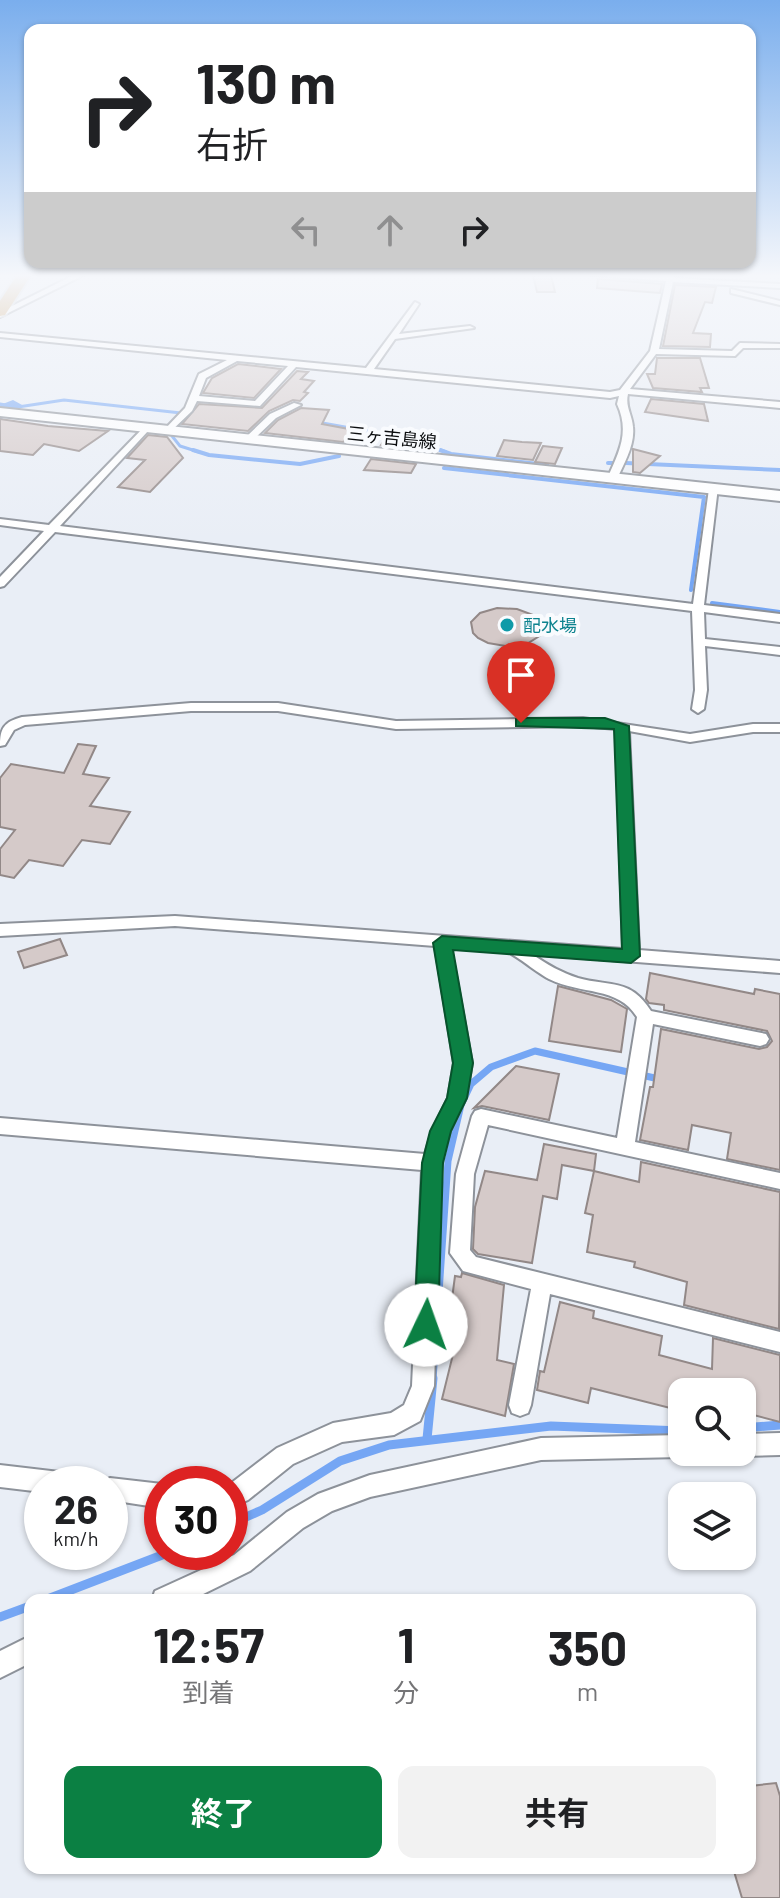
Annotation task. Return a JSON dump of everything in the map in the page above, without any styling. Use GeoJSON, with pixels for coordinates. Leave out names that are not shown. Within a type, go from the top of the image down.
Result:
{"type":"FeatureCollection","features":[{"type":"Feature","properties":{"kind":"main road","name":"三ヶ吉島線"},"geometry":{"type":"LineString","coordinates":[[0,412],[780,496]]}},
{"type":"Feature","properties":{"kind":"street"},"geometry":{"type":"LineString","coordinates":[[169,430],[189,409],[202,376],[228,364]]}},
{"type":"Feature","properties":{"kind":"street"},"geometry":{"type":"LineString","coordinates":[[290,364],[610,395],[632,391],[780,405]]}},
{"type":"Feature","properties":{"kind":"street"},"geometry":{"type":"LineString","coordinates":[[193,398],[257,404],[294,364]]}},
{"type":"Feature","properties":{"kind":"street"},"geometry":{"type":"LineString","coordinates":[[369,371],[374,364]]}},
{"type":"Feature","properties":{"kind":"street"},"geometry":{"type":"LineString","coordinates":[[612,479],[631,434],[628,417],[621,404],[624,393],[645,364]]}},
{"type":"Feature","properties":{"kind":"street"},"geometry":{"type":"LineString","coordinates":[[249,439],[273,416],[297,405]]}},
{"type":"Feature","properties":{"kind":"street"},"geometry":{"type":"LineString","coordinates":[[0,584],[146,428]]}},
{"type":"Feature","properties":{"kind":"street"},"geometry":{"type":"LineString","coordinates":[[698,709],[701,690],[699,604],[714,489]]}},
{"type":"Feature","properties":{"kind":"street"},"geometry":{"type":"LineString","coordinates":[[0,522],[699,604],[780,618]]}},
{"type":"Feature","properties":{"kind":"street"},"geometry":{"type":"LineString","coordinates":[[699,604],[780,608]]}},
{"type":"Feature","properties":{"kind":"street"},"geometry":{"type":"LineString","coordinates":[[698,642],[780,651]]}},
{"type":"Feature","properties":{"kind":"street"},"geometry":{"type":"LineString","coordinates":[[0,742],[9,727],[22,721],[191,707],[278,707],[396,725],[583,722],[690,738],[753,728],[780,728]]}},
{"type":"Feature","properties":{"kind":"street"},"geometry":{"type":"LineString","coordinates":[[622,726],[631,956]]}},
{"type":"Feature","properties":{"kind":"street"},"geometry":{"type":"LineString","coordinates":[[0,930],[175,921],[780,967]]}},
{"type":"Feature","properties":{"kind":"street"},"geometry":{"type":"LineString","coordinates":[[248,1486],[285,1456],[341,1431],[394,1424],[412,1413],[423,1386],[432,1163],[441,1131],[457,1098],[463,1063],[442,943]]}},
{"type":"Feature","properties":{"kind":"street"},"geometry":{"type":"LineString","coordinates":[[514,947],[528,962],[578,983],[623,990],[637,1000],[646,1016],[625,1148]]}},
{"type":"Feature","properties":{"kind":"street"},"geometry":{"type":"LineString","coordinates":[[646,1016],[760,1039]]}},
{"type":"Feature","properties":{"kind":"street"},"geometry":{"type":"LineString","coordinates":[[780,1181],[481,1116],[465,1174],[460,1253],[470,1265],[780,1342]]}},
{"type":"Feature","properties":{"kind":"street"},"geometry":{"type":"LineString","coordinates":[[0,1126],[432,1163]]}},
{"type":"Feature","properties":{"kind":"street"},"geometry":{"type":"LineString","coordinates":[[520,1405],[542,1283]]}},
{"type":"Feature","properties":{"kind":"street"},"geometry":{"type":"LineString","coordinates":[[756,1445],[780,1444]]}},
{"type":"Feature","properties":{"kind":"street"},"geometry":{"type":"LineString","coordinates":[[177,1594],[242,1563],[295,1520],[326,1502],[370,1486],[541,1449],[668,1446]]}},
{"type":"Feature","properties":{"kind":"street"},"geometry":{"type":"LineString","coordinates":[[0,1476],[24,1479]]}},
{"type":"Feature","properties":{"kind":"street"},"geometry":{"type":"LineString","coordinates":[[0,1665],[24,1652]]}},
{"type":"Feature","properties":{"kind":"building"},"geometry":{"type":"Polygon","coordinates":[[[238,364],[281,369],[254,398],[203,393],[212,378],[238,364]]]}},
{"type":"Feature","properties":{"kind":"building"},"geometry":{"type":"Polygon","coordinates":[[[656,364],[702,364],[709,388],[700,388],[702,392],[653,388],[647,374],[655,374],[656,364]]]}},
{"type":"Feature","properties":{"kind":"building"},"geometry":{"type":"Polygon","coordinates":[[[297,371],[308,372],[301,379],[314,381],[304,392],[308,393],[300,401],[293,400],[269,411],[248,431],[182,424],[199,404],[262,408],[297,371]]]}},
{"type":"Feature","properties":{"kind":"building"},"geometry":{"type":"Polygon","coordinates":[[[651,399],[704,404],[708,421],[645,412],[651,399]]]}},
{"type":"Feature","properties":{"kind":"building"},"geometry":{"type":"Polygon","coordinates":[[[301,408],[329,410],[322,424],[354,430],[343,442],[265,433],[278,420],[301,408]]]}},
{"type":"Feature","properties":{"kind":"building"},"geometry":{"type":"Polygon","coordinates":[[[0,419],[108,431],[79,451],[44,444],[33,455],[0,451],[0,419]]]}},
{"type":"Feature","properties":{"kind":"building"},"geometry":{"type":"Polygon","coordinates":[[[148,435],[167,437],[183,458],[150,492],[118,487],[145,460],[127,458],[148,435]]]}},
{"type":"Feature","properties":{"kind":"building"},"geometry":{"type":"Polygon","coordinates":[[[388,435],[431,440],[425,450],[381,445],[388,435]]]}},
{"type":"Feature","properties":{"kind":"building"},"geometry":{"type":"Polygon","coordinates":[[[504,440],[541,443],[533,460],[497,456],[504,440]]]}},
{"type":"Feature","properties":{"kind":"building"},"geometry":{"type":"Polygon","coordinates":[[[543,446],[562,448],[555,464],[535,462],[543,446]]]}},
{"type":"Feature","properties":{"kind":"building"},"geometry":{"type":"Polygon","coordinates":[[[633,449],[660,456],[640,473],[633,472],[633,449]]]}},
{"type":"Feature","properties":{"kind":"building"},"geometry":{"type":"Polygon","coordinates":[[[371,459],[416,464],[411,473],[364,470],[371,459]]]}},
{"type":"Feature","properties":{"kind":"building","name":"配水場"},"geometry":{"type":"Polygon","coordinates":[[[497,608],[517,609],[536,616],[544,629],[541,635],[525,645],[512,647],[478,638],[473,633],[471,622],[480,613],[497,608]]]}},
{"type":"Feature","properties":{"kind":"building"},"geometry":{"type":"Polygon","coordinates":[[[78,744],[96,746],[83,774],[109,778],[90,806],[130,812],[110,844],[82,840],[63,866],[29,860],[14,878],[0,875],[0,849],[15,830],[0,827],[0,778],[11,764],[64,773],[78,744]]]}},
{"type":"Feature","properties":{"kind":"building"},"geometry":{"type":"Polygon","coordinates":[[[60,939],[67,955],[24,968],[18,952],[60,939]]]}},
{"type":"Feature","properties":{"kind":"building"},"geometry":{"type":"Polygon","coordinates":[[[650,973],[754,994],[755,989],[780,994],[780,1170],[727,1159],[731,1133],[692,1125],[688,1150],[640,1140],[650,1087],[653,1087],[661,1029],[759,1049],[767,1047],[772,1041],[767,1031],[664,1010],[664,1005],[649,1003],[646,999],[650,973]]]}},
{"type":"Feature","properties":{"kind":"building"},"geometry":{"type":"Polygon","coordinates":[[[558,986],[611,1000],[627,1009],[621,1052],[549,1041],[558,986]]]}},
{"type":"Feature","properties":{"kind":"building"},"geometry":{"type":"Polygon","coordinates":[[[516,1066],[559,1074],[549,1120],[482,1106],[474,1108],[516,1066]]]}},
{"type":"Feature","properties":{"kind":"building"},"geometry":{"type":"Polygon","coordinates":[[[544,1144],[596,1154],[594,1171],[562,1165],[557,1199],[543,1196],[532,1263],[478,1254],[473,1249],[475,1207],[485,1171],[537,1180],[544,1144]]]}},
{"type":"Feature","properties":{"kind":"building"},"geometry":{"type":"Polygon","coordinates":[[[641,1162],[780,1192],[779,1329],[684,1305],[687,1282],[634,1267],[635,1262],[587,1252],[593,1215],[585,1213],[594,1171],[639,1182],[641,1162]]]}},
{"type":"Feature","properties":{"kind":"building"},"geometry":{"type":"Polygon","coordinates":[[[462,1273],[504,1285],[497,1360],[514,1364],[505,1416],[442,1399],[459,1330],[448,1329],[455,1276],[461,1277],[462,1273]]]}},
{"type":"Feature","properties":{"kind":"building"},"geometry":{"type":"Polygon","coordinates":[[[560,1302],[594,1311],[593,1318],[662,1336],[659,1355],[712,1369],[713,1338],[780,1355],[780,1422],[756,1416],[756,1378],[668,1378],[668,1407],[591,1388],[588,1403],[537,1390],[540,1371],[544,1372],[560,1302]]]}},
{"type":"Feature","properties":{"kind":"building"},"geometry":{"type":"Polygon","coordinates":[[[776,1783],[780,1796],[780,1898],[742,1898],[735,1874],[756,1874],[756,1785],[776,1783]]]}},
{"type":"Feature","properties":{"kind":"waterway"},"geometry":{"type":"LineString","coordinates":[[0,404],[18,407],[64,400],[199,415]]}},
{"type":"Feature","properties":{"kind":"waterway"},"geometry":{"type":"LineString","coordinates":[[0,414],[13,406]]}},
{"type":"Feature","properties":{"kind":"waterway"},"geometry":{"type":"LineString","coordinates":[[317,422],[412,439]]}},
{"type":"Feature","properties":{"kind":"waterway"},"geometry":{"type":"LineString","coordinates":[[172,436],[180,446],[199,452]]}},
{"type":"Feature","properties":{"kind":"waterway"},"geometry":{"type":"LineString","coordinates":[[422,443],[446,452]]}},
{"type":"Feature","properties":{"kind":"waterway"},"geometry":{"type":"LineString","coordinates":[[193,450],[209,455],[300,464],[339,456]]}},
{"type":"Feature","properties":{"kind":"waterway"},"geometry":{"type":"LineString","coordinates":[[440,450],[451,454],[547,465]]}},
{"type":"Feature","properties":{"kind":"waterway"},"geometry":{"type":"LineString","coordinates":[[608,463],[614,463]]}},
{"type":"Feature","properties":{"kind":"waterway"},"geometry":{"type":"LineString","coordinates":[[626,463],[780,470]]}},
{"type":"Feature","properties":{"kind":"waterway"},"geometry":{"type":"LineString","coordinates":[[444,468],[704,497],[691,590]]}},
{"type":"Feature","properties":{"kind":"waterway"},"geometry":{"type":"LineString","coordinates":[[712,603],[780,612]]}},
{"type":"Feature","properties":{"kind":"waterway"},"geometry":{"type":"LineString","coordinates":[[433,1380],[448,1161],[461,1105],[471,1084],[491,1067],[535,1051],[659,1079]]}},
{"type":"Feature","properties":{"kind":"waterway"},"geometry":{"type":"LineString","coordinates":[[427,1439],[433,1378]]}},
{"type":"Feature","properties":{"kind":"waterway"},"geometry":{"type":"LineString","coordinates":[[756,1427],[780,1425]]}},
{"type":"Feature","properties":{"kind":"waterway"},"geometry":{"type":"LineString","coordinates":[[248,1516],[340,1461],[389,1445],[551,1426],[668,1430]]}},
{"type":"Feature","properties":{"kind":"waterway"},"geometry":{"type":"LineString","coordinates":[[61,1594],[144,1562]]}},
{"type":"Feature","properties":{"kind":"waterway"},"geometry":{"type":"LineString","coordinates":[[0,1617],[24,1608]]}},
{"type":"Feature","properties":{"kind":"place","name":"配水場"},"geometry":{"type":"Point","coordinates":[507,625]}},
{"type":"Feature","properties":{"kind":"route"},"geometry":{"type":"LineString","coordinates":[[426,1325],[432,1163],[441,1131],[457,1098],[463,1063],[442,943],[631,956],[622,726],[605,722],[521,723]]}}]}
